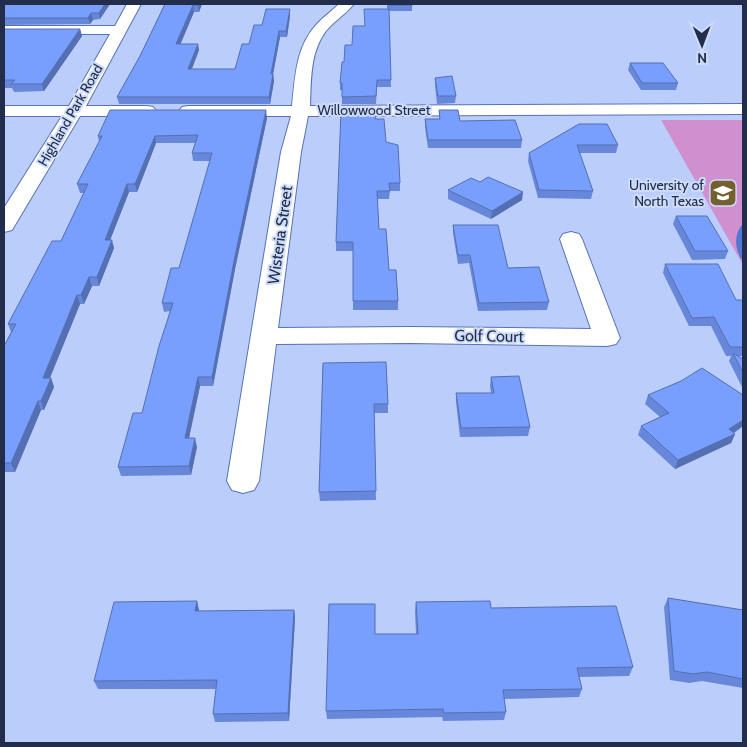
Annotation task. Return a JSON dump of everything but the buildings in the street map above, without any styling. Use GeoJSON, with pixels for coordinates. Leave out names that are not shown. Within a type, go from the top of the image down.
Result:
{"type":"FeatureCollection","features":[{"type":"Feature","properties":{"kind":"street","name":"Highland Park Road"},"geometry":{"type":"LineString","coordinates":[[4,225],[74,112],[134,4]]}},
{"type":"Feature","properties":{"kind":"street","name":"Wisteria Street"},"geometry":{"type":"LineString","coordinates":[[243,481],[266,336],[291,152],[301,110],[304,65],[312,42],[321,28],[346,4]]}},
{"type":"Feature","properties":{"kind":"street"},"geometry":{"type":"LineString","coordinates":[[4,30],[119,30]]}},
{"type":"Feature","properties":{"kind":"street","name":"Willowwood Street"},"geometry":{"type":"LineString","coordinates":[[4,111],[572,111],[743,109]]}},
{"type":"Feature","properties":{"kind":"street","name":"Golf Court"},"geometry":{"type":"LineString","coordinates":[[266,336],[410,335],[607,338],[571,239]]}},
{"type":"Feature","properties":{"kind":"shaded area","name":"University of North Texas"},"geometry":{"type":"Polygon","coordinates":[[[661,120],[743,120],[743,265],[661,120]]]}},
{"type":"Feature","properties":{"kind":"waterway"},"geometry":{"type":"LineString","coordinates":[[743,227],[739,242],[743,258]]}},
{"type":"Feature","properties":{"kind":"place","name":"University of North Texas"},"geometry":{"type":"Point","coordinates":[723,193]}}]}
